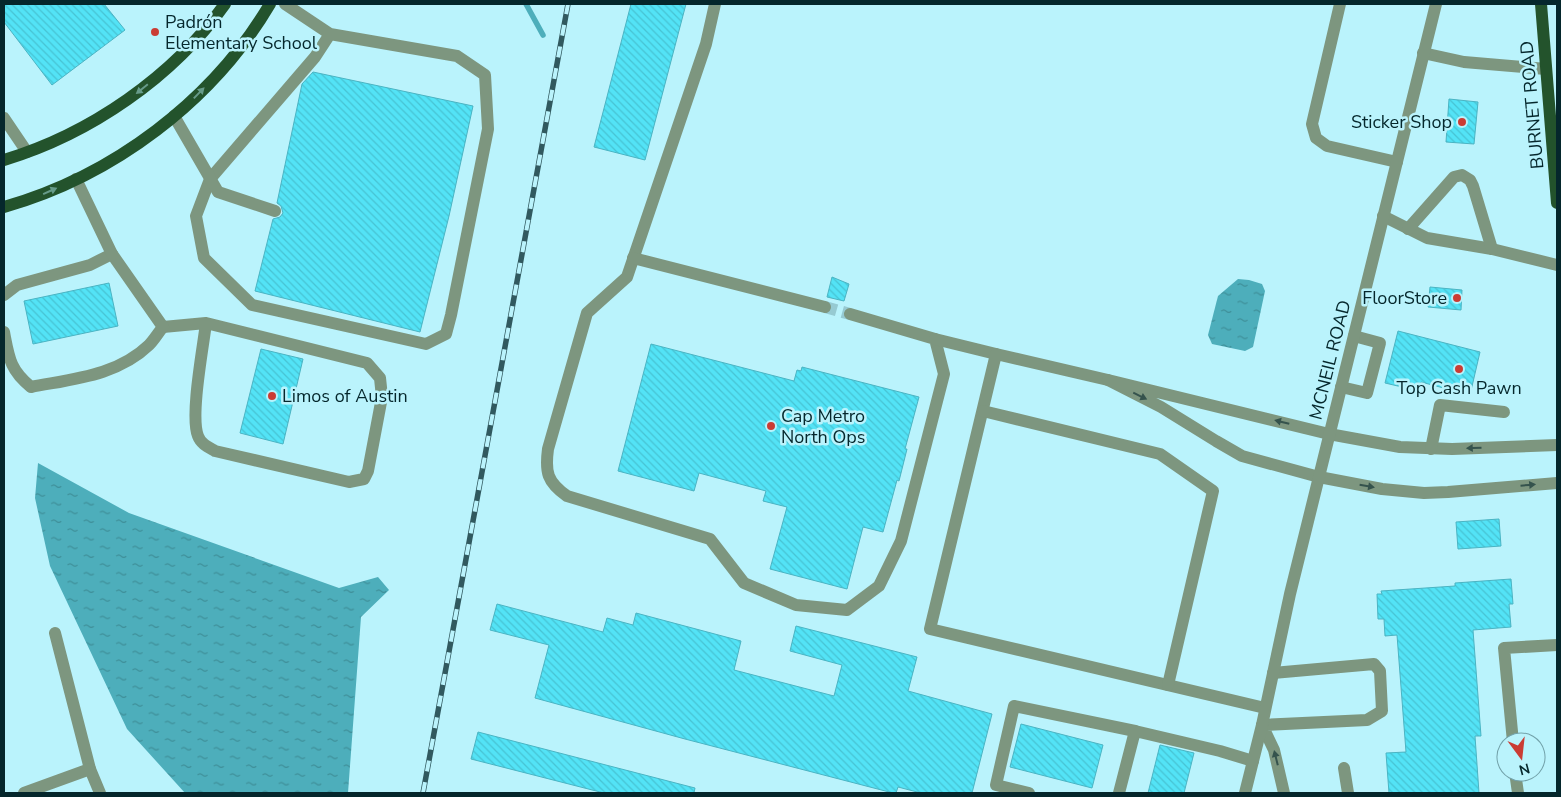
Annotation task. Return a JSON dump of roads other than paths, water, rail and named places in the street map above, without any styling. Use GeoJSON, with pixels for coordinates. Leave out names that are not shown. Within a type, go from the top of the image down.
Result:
{"type":"FeatureCollection","features":[{"type":"Feature","properties":{"kind":"main road"},"geometry":{"type":"LineString","coordinates":[[4,160],[55,142],[138,92],[168,68],[225,4]]}},
{"type":"Feature","properties":{"kind":"main road"},"geometry":{"type":"LineString","coordinates":[[4,207],[28,200],[105,164],[134,146],[174,116],[195,98],[223,68],[247,38],[270,4]]}},
{"type":"Feature","properties":{"kind":"main road","name":"BURNET ROAD"},"geometry":{"type":"LineString","coordinates":[[1541,4],[1546,69],[1553,91],[1557,203]]}},
{"type":"Feature","properties":{"kind":"street"},"geometry":{"type":"LineString","coordinates":[[285,4],[330,34],[457,56],[485,75],[488,129],[451,315],[446,334],[426,344],[252,306],[204,258],[196,216],[210,179],[315,58],[330,34]]}},
{"type":"Feature","properties":{"kind":"street"},"geometry":{"type":"LineString","coordinates":[[715,4],[706,44],[627,277],[587,313],[548,449],[548,477],[556,488],[567,496],[710,539],[744,584],[796,605],[847,610],[879,586],[901,541],[944,374],[935,339]]}},
{"type":"Feature","properties":{"kind":"street"},"geometry":{"type":"LineString","coordinates":[[1340,4],[1312,124],[1316,138],[1326,146],[1397,162]]}},
{"type":"Feature","properties":{"kind":"street","name":"MCNEIL ROAD"},"geometry":{"type":"LineString","coordinates":[[1245,793],[1262,725],[1290,594],[1436,4]]}},
{"type":"Feature","properties":{"kind":"street"},"geometry":{"type":"LineString","coordinates":[[1424,53],[1464,62],[1546,69]]}},
{"type":"Feature","properties":{"kind":"street"},"geometry":{"type":"LineString","coordinates":[[174,116],[218,192],[275,211]]}},
{"type":"Feature","properties":{"kind":"street"},"geometry":{"type":"LineString","coordinates":[[4,118],[27,152]]}},
{"type":"Feature","properties":{"kind":"street"},"geometry":{"type":"LineString","coordinates":[[1408,229],[1454,177],[1462,176],[1470,180],[1473,186],[1492,249]]}},
{"type":"Feature","properties":{"kind":"street"},"geometry":{"type":"LineString","coordinates":[[76,179],[112,254],[163,327]]}},
{"type":"Feature","properties":{"kind":"street"},"geometry":{"type":"LineString","coordinates":[[1383,216],[1427,238],[1492,249],[1557,265]]}},
{"type":"Feature","properties":{"kind":"street"},"geometry":{"type":"LineString","coordinates":[[4,295],[17,285],[90,265],[112,254]]}},
{"type":"Feature","properties":{"kind":"street"},"geometry":{"type":"LineString","coordinates":[[633,258],[825,307]]}},
{"type":"Feature","properties":{"kind":"street"},"geometry":{"type":"LineString","coordinates":[[850,314],[935,339],[996,354],[1330,434],[1400,447],[1432,449],[1557,445]]}},
{"type":"Feature","properties":{"kind":"street"},"geometry":{"type":"LineString","coordinates":[[4,332],[12,367],[21,379],[31,387],[101,374],[123,364],[149,345],[163,327],[206,323],[367,363],[380,378],[382,397],[368,471],[364,479],[349,482],[215,451],[204,445],[198,437],[195,413],[206,323]]}},
{"type":"Feature","properties":{"kind":"street"},"geometry":{"type":"LineString","coordinates":[[1341,387],[1367,393],[1380,343],[1354,336]]}},
{"type":"Feature","properties":{"kind":"street"},"geometry":{"type":"LineString","coordinates":[[996,354],[930,629],[1265,708]]}},
{"type":"Feature","properties":{"kind":"street"},"geometry":{"type":"LineString","coordinates":[[1108,380],[1161,407],[1242,456],[1319,478],[1382,489],[1424,493],[1557,483]]}},
{"type":"Feature","properties":{"kind":"street"},"geometry":{"type":"LineString","coordinates":[[1432,449],[1440,405],[1504,412]]}},
{"type":"Feature","properties":{"kind":"street"},"geometry":{"type":"LineString","coordinates":[[983,410],[1160,454],[1213,491],[1168,685]]}},
{"type":"Feature","properties":{"kind":"street"},"geometry":{"type":"LineString","coordinates":[[55,634],[90,768],[100,793]]}},
{"type":"Feature","properties":{"kind":"street"},"geometry":{"type":"LineString","coordinates":[[1512,732],[1504,648],[1557,644]]}},
{"type":"Feature","properties":{"kind":"street"},"geometry":{"type":"LineString","coordinates":[[1273,672],[1374,664],[1380,671],[1382,711],[1367,720],[1262,725],[1274,750],[1284,793]]}},
{"type":"Feature","properties":{"kind":"street"},"geometry":{"type":"LineString","coordinates":[[1029,793],[996,785],[1014,706],[1135,731],[1220,751],[1253,761]]}},
{"type":"Feature","properties":{"kind":"street"},"geometry":{"type":"LineString","coordinates":[[1119,793],[1135,731]]}},
{"type":"Feature","properties":{"kind":"street"},"geometry":{"type":"LineString","coordinates":[[24,793],[90,768]]}},
{"type":"Feature","properties":{"kind":"street"},"geometry":{"type":"LineString","coordinates":[[1344,768],[1348,793]]}},
{"type":"Feature","properties":{"kind":"water"},"geometry":{"type":"Polygon","coordinates":[[[1238,279],[1262,284],[1265,291],[1253,347],[1245,351],[1212,344],[1208,335],[1218,296],[1238,279]]]}},
{"type":"Feature","properties":{"kind":"water"},"geometry":{"type":"Polygon","coordinates":[[[38,463],[129,513],[339,588],[378,577],[389,590],[361,617],[348,793],[185,793],[127,729],[50,566],[35,498],[38,463]]]}},
{"type":"Feature","properties":{"kind":"waterway"},"geometry":{"type":"LineString","coordinates":[[526,4],[543,35]]}},
{"type":"Feature","properties":{"kind":"tunnel"},"geometry":{"type":"LineString","coordinates":[[825,307],[850,314]]}},
{"type":"Feature","properties":{"kind":"railway"},"geometry":{"type":"LineString","coordinates":[[423,793],[568,4]]}},
{"type":"Feature","properties":{"kind":"place","name":"Padrón Elementary School"},"geometry":{"type":"Point","coordinates":[155,32]}},
{"type":"Feature","properties":{"kind":"place","name":"Sticker Shop"},"geometry":{"type":"Point","coordinates":[1462,122]}},
{"type":"Feature","properties":{"kind":"place","name":"FloorStore"},"geometry":{"type":"Point","coordinates":[1457,298]}},
{"type":"Feature","properties":{"kind":"place","name":"Top Cash Pawn"},"geometry":{"type":"Point","coordinates":[1459,369]}},
{"type":"Feature","properties":{"kind":"place","name":"Limos of Austin"},"geometry":{"type":"Point","coordinates":[272,396]}},
{"type":"Feature","properties":{"kind":"place","name":"Cap Metro North Ops"},"geometry":{"type":"Point","coordinates":[771,426]}}]}
